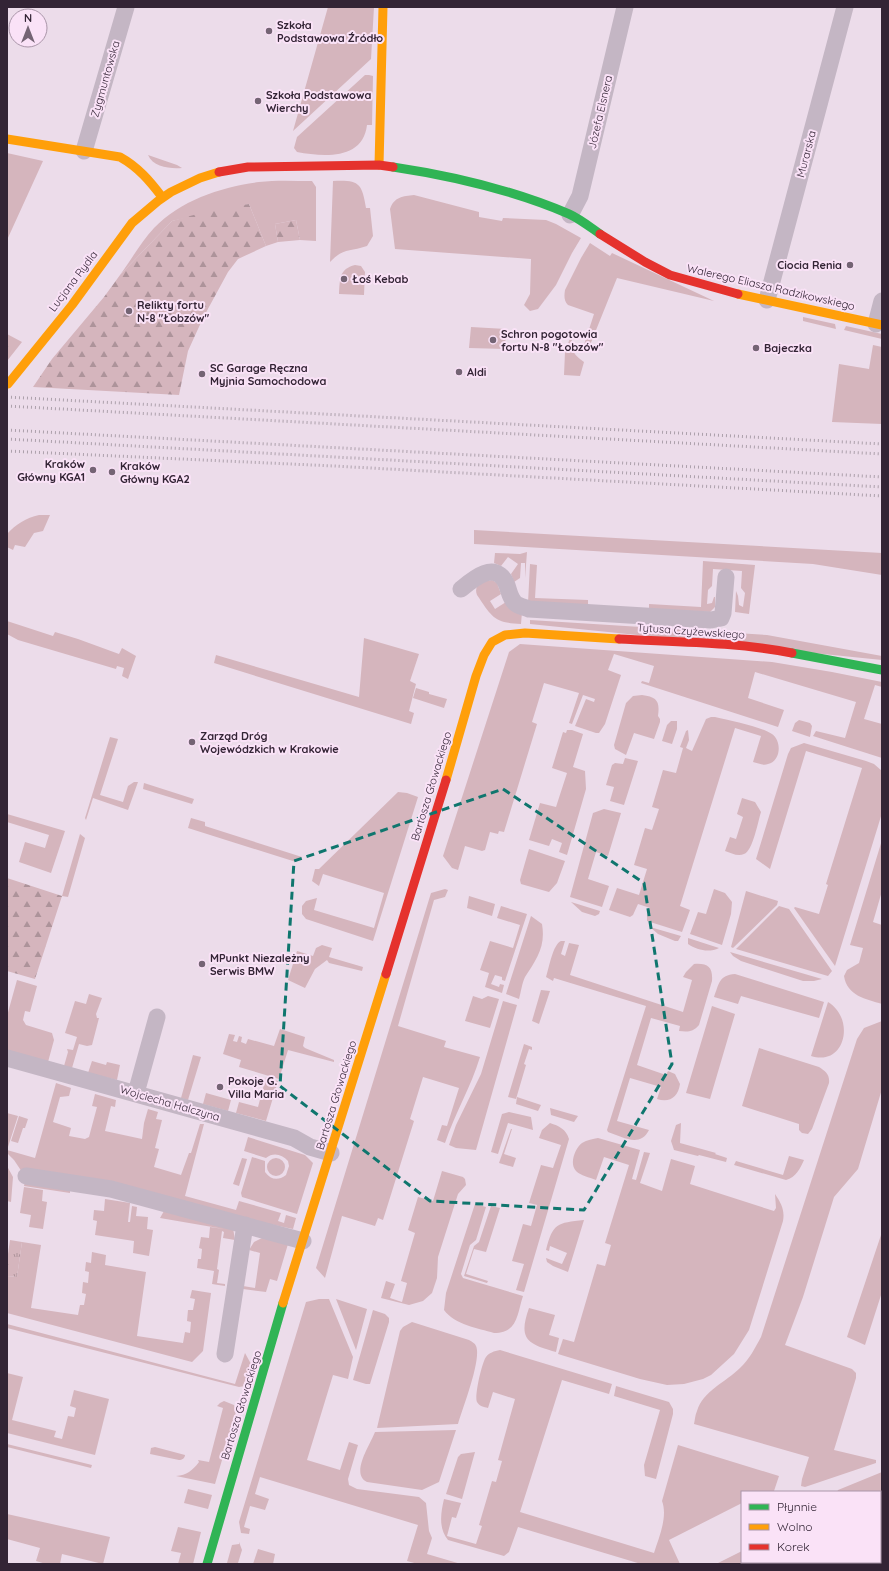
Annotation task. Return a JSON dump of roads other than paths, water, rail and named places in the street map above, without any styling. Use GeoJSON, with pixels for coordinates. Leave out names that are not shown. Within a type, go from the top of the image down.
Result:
{"type":"FeatureCollection","features":[{"type":"Feature","properties":{"kind":"street","name":"Zygmuntowska"},"geometry":{"type":"LineString","coordinates":[[84,151],[126,7]]}},
{"type":"Feature","properties":{"kind":"street"},"geometry":{"type":"LineString","coordinates":[[379,165],[383,7]]}},
{"type":"Feature","properties":{"kind":"street","name":"Józefa Elsnera"},"geometry":{"type":"LineString","coordinates":[[570,215],[580,196],[625,7]]}},
{"type":"Feature","properties":{"kind":"street","name":"Murarska"},"geometry":{"type":"LineString","coordinates":[[766,300],[845,7]]}},
{"type":"Feature","properties":{"kind":"street"},"geometry":{"type":"LineString","coordinates":[[7,139],[120,157],[131,163],[150,180],[162,197]]}},
{"type":"Feature","properties":{"kind":"street","name":"Walerego Eliasza Radzikowskiego"},"geometry":{"type":"LineString","coordinates":[[162,197],[192,180],[207,175],[248,167],[379,165],[433,173],[510,192],[570,215],[645,262],[670,275],[704,286],[879,325]]}},
{"type":"Feature","properties":{"kind":"street","name":"Lucjana Rydla"},"geometry":{"type":"LineString","coordinates":[[8,384],[72,304],[132,223],[142,212],[162,197]]}},
{"type":"Feature","properties":{"kind":"street"},"geometry":{"type":"LineString","coordinates":[[879,325],[882,301]]}},
{"type":"Feature","properties":{"kind":"street"},"geometry":{"type":"LineString","coordinates":[[461,589],[477,576],[491,572],[505,580],[514,602],[529,609],[711,620],[721,618],[723,613],[726,577]]}},
{"type":"Feature","properties":{"kind":"street","name":"Tytusa Czyżewskiego"},"geometry":{"type":"LineString","coordinates":[[496,638],[525,633],[728,645],[774,649],[882,670]]}},
{"type":"Feature","properties":{"kind":"street","name":"Bartosza Głowackiego"},"geometry":{"type":"LineString","coordinates":[[207,1564],[246,1427],[444,788],[477,674],[484,654],[496,638]]}},
{"type":"Feature","properties":{"kind":"street"},"geometry":{"type":"LineString","coordinates":[[136,1093],[157,1017]]}},
{"type":"Feature","properties":{"kind":"street","name":"Wojciecha Halczyna"},"geometry":{"type":"LineString","coordinates":[[7,1058],[294,1138],[310,1147],[331,1153]]}},
{"type":"Feature","properties":{"kind":"street"},"geometry":{"type":"LineString","coordinates":[[26,1176],[111,1189],[303,1241]]}},
{"type":"Feature","properties":{"kind":"street"},"geometry":{"type":"LineString","coordinates":[[225,1354],[245,1225]]}},
{"type":"Feature","properties":{"kind":"railway"},"geometry":{"type":"LineString","coordinates":[[7,397],[882,444]]}},
{"type":"Feature","properties":{"kind":"railway"},"geometry":{"type":"LineString","coordinates":[[7,406],[882,454]]}},
{"type":"Feature","properties":{"kind":"railway"},"geometry":{"type":"LineString","coordinates":[[7,430],[882,477]]}},
{"type":"Feature","properties":{"kind":"railway"},"geometry":{"type":"LineString","coordinates":[[7,439],[882,487]]}},
{"type":"Feature","properties":{"kind":"railway"},"geometry":{"type":"LineString","coordinates":[[7,451],[334,466],[882,496]]}},
{"type":"Feature","properties":{"kind":"place","name":"Szkoła Podstawowa Źródło"},"geometry":{"type":"Point","coordinates":[269,31]}},
{"type":"Feature","properties":{"kind":"place","name":"Szkoła Podstawowa Wierchy"},"geometry":{"type":"Point","coordinates":[258,101]}},
{"type":"Feature","properties":{"kind":"place","name":"Ciocia Renia"},"geometry":{"type":"Point","coordinates":[850,265]}},
{"type":"Feature","properties":{"kind":"place","name":"Łoś Kebab"},"geometry":{"type":"Point","coordinates":[344,279]}},
{"type":"Feature","properties":{"kind":"place","name":"Relikty fortu N-8 \"Łobzów\""},"geometry":{"type":"Point","coordinates":[129,311]}},
{"type":"Feature","properties":{"kind":"place","name":"Schron pogotowia fortu N-8 \"Łobzów\""},"geometry":{"type":"Point","coordinates":[493,340]}},
{"type":"Feature","properties":{"kind":"place","name":"Bajeczka"},"geometry":{"type":"Point","coordinates":[756,348]}},
{"type":"Feature","properties":{"kind":"place","name":"Aldi"},"geometry":{"type":"Point","coordinates":[459,372]}},
{"type":"Feature","properties":{"kind":"place","name":"SC Garage Ręczna Myjnia Samochodowa"},"geometry":{"type":"Point","coordinates":[202,374]}},
{"type":"Feature","properties":{"kind":"place","name":"Kraków Główny KGA1"},"geometry":{"type":"Point","coordinates":[93,470]}},
{"type":"Feature","properties":{"kind":"place","name":"Kraków Główny KGA2"},"geometry":{"type":"Point","coordinates":[112,472]}},
{"type":"Feature","properties":{"kind":"place","name":"Zarząd Dróg Wojewódzkich w Krakowie"},"geometry":{"type":"Point","coordinates":[192,742]}},
{"type":"Feature","properties":{"kind":"place","name":"MPunkt Niezależny Serwis BMW"},"geometry":{"type":"Point","coordinates":[202,964]}},
{"type":"Feature","properties":{"kind":"place","name":"Pokoje G. Villa Maria"},"geometry":{"type":"Point","coordinates":[220,1087]}}]}
